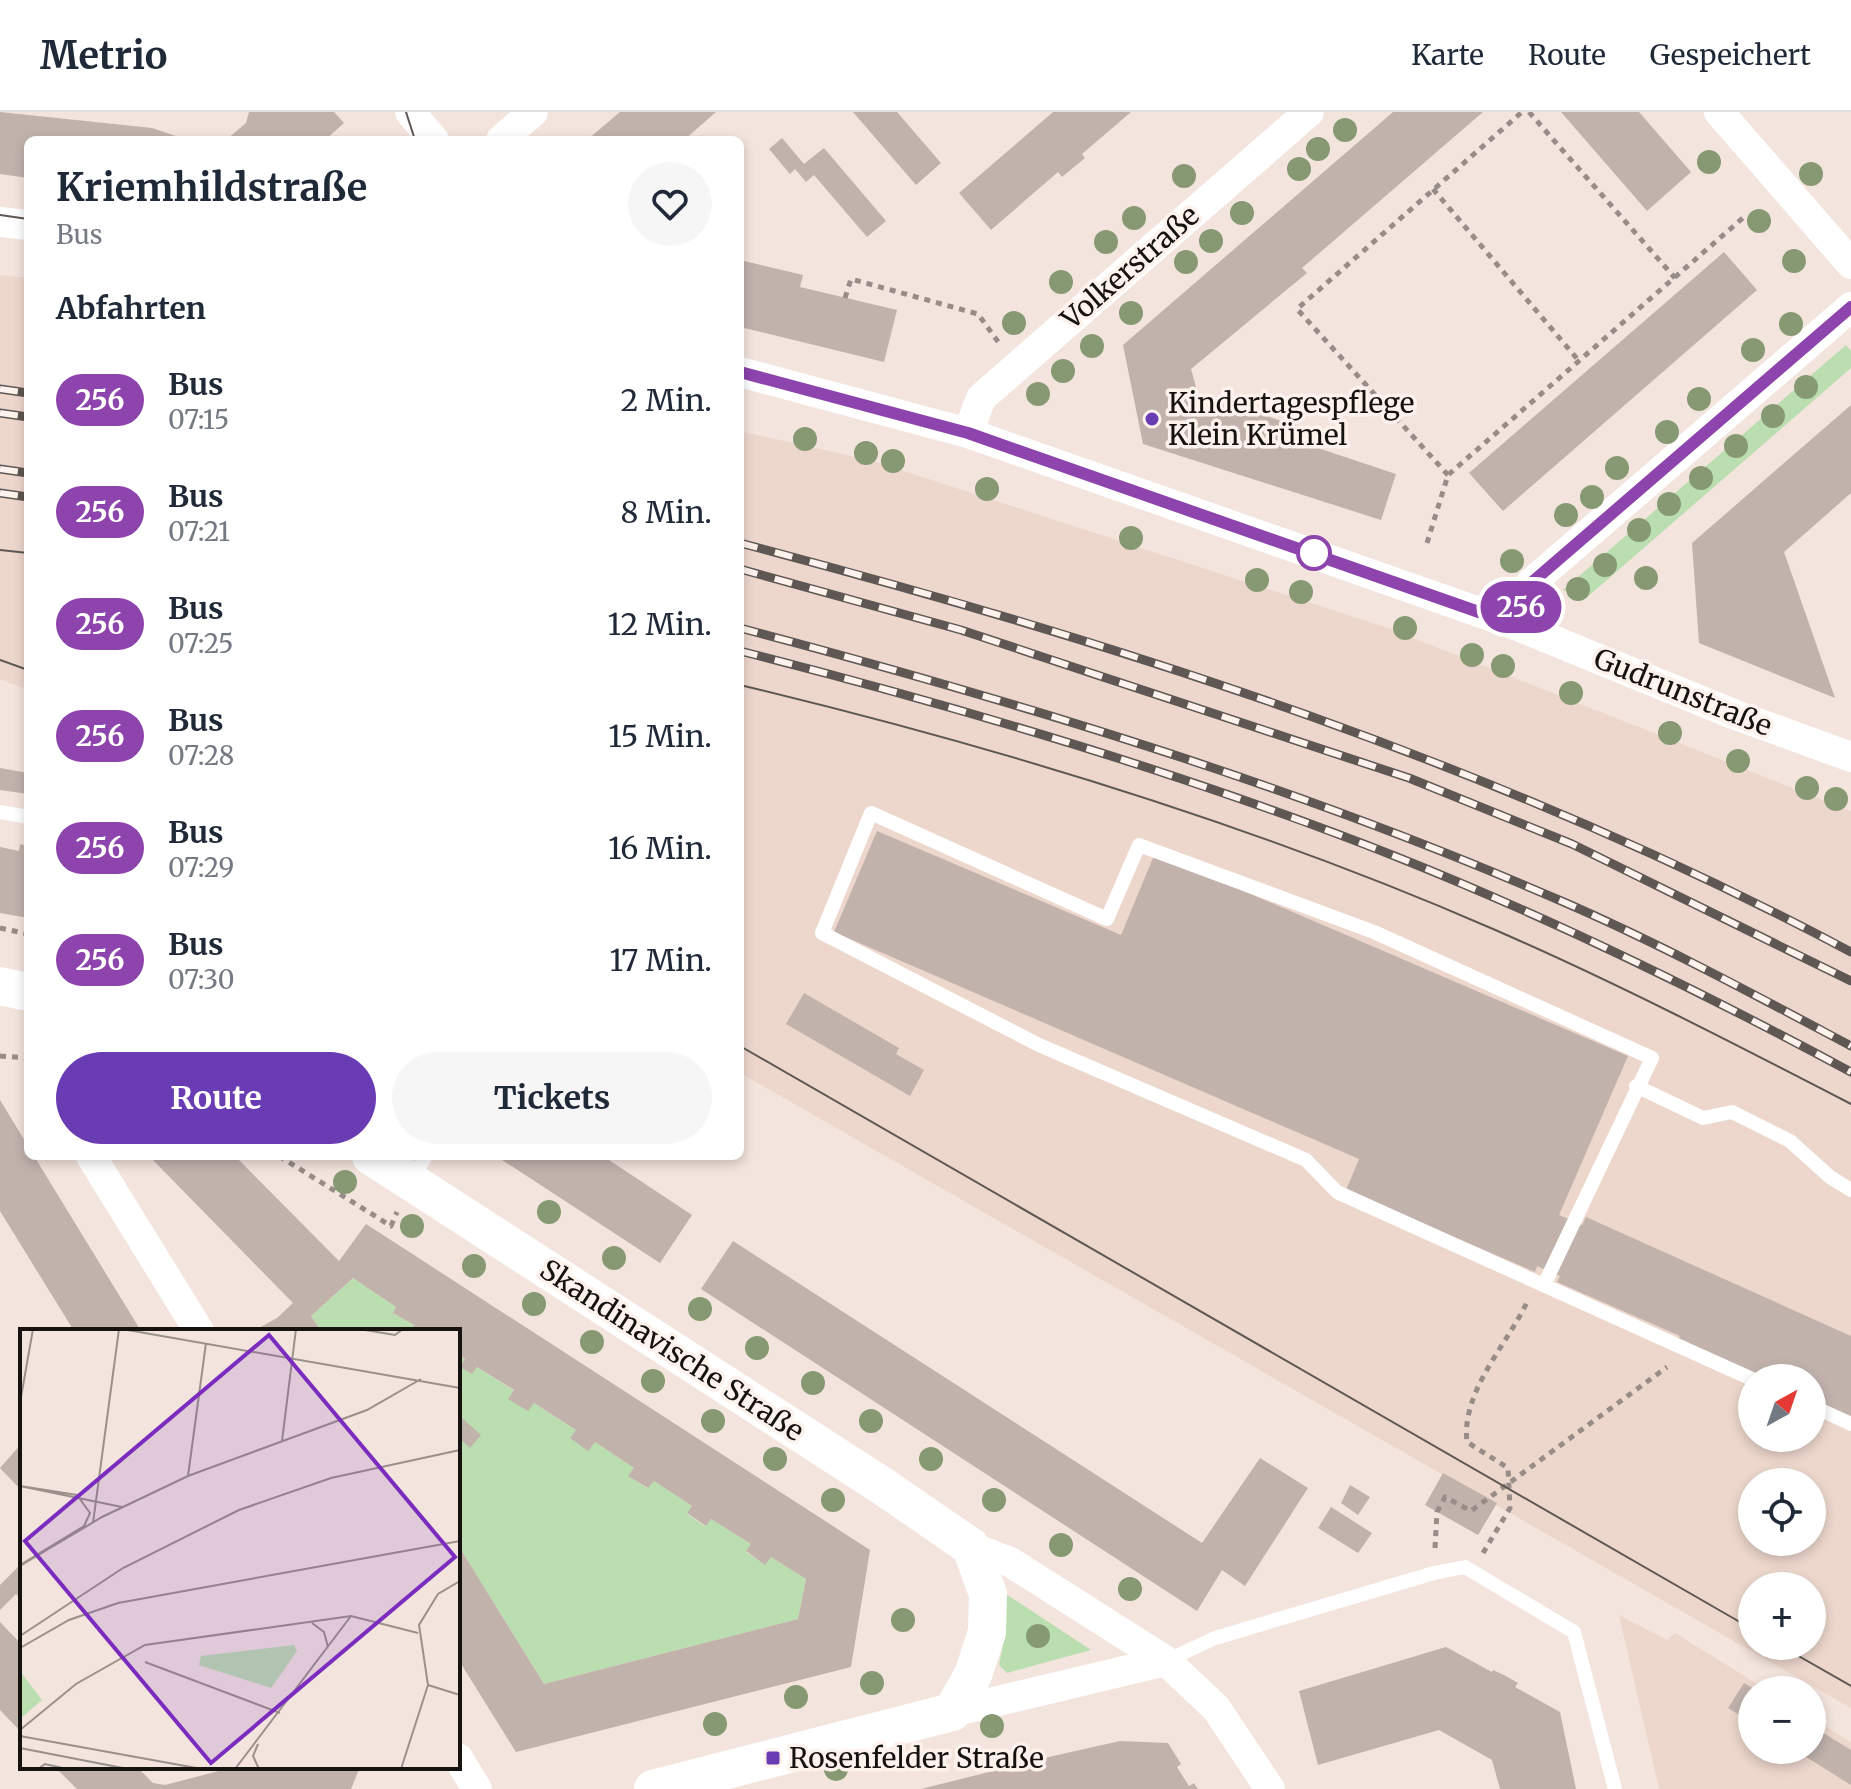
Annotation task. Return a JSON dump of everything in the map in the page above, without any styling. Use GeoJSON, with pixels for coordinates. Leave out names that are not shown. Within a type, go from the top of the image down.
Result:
{"type":"FeatureCollection","features":[{"type":"Feature","properties":{"kind":"street"},"geometry":{"type":"LineString","coordinates":[[410,112],[431,136]]}},
{"type":"Feature","properties":{"kind":"street"},"geometry":{"type":"LineString","coordinates":[[506,136],[533,112]]}},
{"type":"Feature","properties":{"kind":"street","name":"Volkerstraße"},"geometry":{"type":"LineString","coordinates":[[968,433],[981,398],[1309,112]]}},
{"type":"Feature","properties":{"kind":"street"},"geometry":{"type":"LineString","coordinates":[[1719,112],[1851,264]]}},
{"type":"Feature","properties":{"kind":"street"},"geometry":{"type":"LineString","coordinates":[[0,222],[24,225]]}},
{"type":"Feature","properties":{"kind":"street"},"geometry":{"type":"LineString","coordinates":[[1513,624],[1530,584],[1851,307]]}},
{"type":"Feature","properties":{"kind":"street","name":"Gudrunstraße"},"geometry":{"type":"LineString","coordinates":[[744,373],[968,433],[1513,624],[1733,714],[1851,757]]}},
{"type":"Feature","properties":{"kind":"street"},"geometry":{"type":"LineString","coordinates":[[0,986],[24,991]]}},
{"type":"Feature","properties":{"kind":"street"},"geometry":{"type":"LineString","coordinates":[[93,1160],[198,1329]]}},
{"type":"Feature","properties":{"kind":"street","name":"Skandinavische Straße"},"geometry":{"type":"LineString","coordinates":[[385,1160],[418,1169],[971,1547],[1010,1562],[1166,1661],[1216,1708],[1270,1789]]}},
{"type":"Feature","properties":{"kind":"street"},"geometry":{"type":"LineString","coordinates":[[952,1712],[973,1675],[987,1632],[988,1594],[971,1547]]}},
{"type":"Feature","properties":{"kind":"street"},"geometry":{"type":"LineString","coordinates":[[653,1789],[1166,1661]]}},
{"type":"Feature","properties":{"kind":"street"},"geometry":{"type":"LineString","coordinates":[[460,1761],[477,1789]]}},
{"type":"Feature","properties":{"kind":"lane"},"geometry":{"type":"LineString","coordinates":[[0,812],[24,816]]}},
{"type":"Feature","properties":{"kind":"lane"},"geometry":{"type":"LineString","coordinates":[[1540,1283],[1652,1058],[1374,932],[1139,845],[1107,919],[871,813],[822,933],[1039,1045],[1306,1160],[1337,1192],[1738,1373]]}},
{"type":"Feature","properties":{"kind":"lane"},"geometry":{"type":"LineString","coordinates":[[1636,1086],[1703,1118],[1732,1112],[1790,1141],[1830,1177],[1851,1190]]}},
{"type":"Feature","properties":{"kind":"lane"},"geometry":{"type":"LineString","coordinates":[[1826,1412],[1851,1424]]}},
{"type":"Feature","properties":{"kind":"lane"},"geometry":{"type":"LineString","coordinates":[[1166,1661],[1215,1638],[1434,1573],[1465,1567],[1574,1632],[1615,1789]]}},
{"type":"Feature","properties":{"kind":"path"},"geometry":{"type":"LineString","coordinates":[[1448,475],[1297,309],[1522,112]]}},
{"type":"Feature","properties":{"kind":"path"},"geometry":{"type":"LineString","coordinates":[[1529,112],[1675,278]]}},
{"type":"Feature","properties":{"kind":"path"},"geometry":{"type":"LineString","coordinates":[[1433,189],[1579,361]]}},
{"type":"Feature","properties":{"kind":"path"},"geometry":{"type":"LineString","coordinates":[[1427,543],[1448,475],[1744,217]]}},
{"type":"Feature","properties":{"kind":"path"},"geometry":{"type":"LineString","coordinates":[[845,298],[851,279],[978,314],[1016,366]]}},
{"type":"Feature","properties":{"kind":"path"},"geometry":{"type":"LineString","coordinates":[[0,928],[24,933]]}},
{"type":"Feature","properties":{"kind":"path"},"geometry":{"type":"LineString","coordinates":[[0,1056],[24,1058]]}},
{"type":"Feature","properties":{"kind":"path"},"geometry":{"type":"LineString","coordinates":[[285,1160],[391,1226],[418,1169]]}},
{"type":"Feature","properties":{"kind":"path"},"geometry":{"type":"LineString","coordinates":[[1473,1571],[1510,1508],[1510,1490],[1508,1468],[1467,1442],[1465,1424],[1474,1396],[1540,1283]]}},
{"type":"Feature","properties":{"kind":"path"},"geometry":{"type":"LineString","coordinates":[[1434,1573],[1437,1512],[1445,1497],[1471,1511],[1670,1365]]}},
{"type":"Feature","properties":{"kind":"shaded area"},"geometry":{"type":"Polygon","coordinates":[[[0,275],[24,278],[24,688],[0,679],[0,275]]]}},
{"type":"Feature","properties":{"kind":"shaded area"},"geometry":{"type":"Polygon","coordinates":[[[744,432],[873,461],[1388,628],[1851,811],[1851,1708],[1826,1694],[1826,1676],[1795,1676],[1767,1660],[1826,1660],[1826,1572],[1738,1572],[1738,1643],[744,1075],[744,432]]]}},
{"type":"Feature","properties":{"kind":"shaded area"},"geometry":{"type":"Polygon","coordinates":[[[1619,1615],[1667,1640],[1675,1633],[1744,1676],[1738,1676],[1738,1764],[1826,1764],[1826,1727],[1851,1742],[1851,1789],[1659,1789],[1619,1615]]]}},
{"type":"Feature","properties":{"kind":"green space"},"geometry":{"type":"Polygon","coordinates":[[[1846,345],[1851,351],[1851,368],[1585,599],[1563,590],[1846,345]]]}},
{"type":"Feature","properties":{"kind":"green space"},"geometry":{"type":"Polygon","coordinates":[[[353,1278],[396,1307],[393,1313],[414,1325],[411,1329],[320,1329],[311,1316],[353,1278]]]}},
{"type":"Feature","properties":{"kind":"green space"},"geometry":{"type":"Polygon","coordinates":[[[460,1355],[465,1359],[461,1367],[471,1374],[477,1367],[576,1430],[570,1438],[588,1450],[595,1442],[634,1468],[629,1476],[647,1488],[654,1481],[692,1506],[687,1514],[705,1526],[711,1519],[751,1544],[746,1552],[764,1564],[771,1557],[806,1579],[798,1619],[544,1684],[460,1548],[460,1355]]]}},
{"type":"Feature","properties":{"kind":"green space"},"geometry":{"type":"Polygon","coordinates":[[[1006,1594],[1091,1650],[1007,1673],[999,1665],[1006,1630],[1006,1594]]]}},
{"type":"Feature","properties":{"kind":"building"},"geometry":{"type":"Polygon","coordinates":[[[0,112],[152,128],[176,136],[24,136],[24,177],[0,174],[0,112]]]}},
{"type":"Feature","properties":{"kind":"building"},"geometry":{"type":"Polygon","coordinates":[[[249,112],[334,112],[344,123],[329,136],[231,136],[246,123],[249,112]]]}},
{"type":"Feature","properties":{"kind":"building"},"geometry":{"type":"Polygon","coordinates":[[[620,112],[716,112],[689,136],[592,136],[620,112]]]}},
{"type":"Feature","properties":{"kind":"building"},"geometry":{"type":"Polygon","coordinates":[[[853,112],[897,112],[941,163],[916,185],[853,112]]]}},
{"type":"Feature","properties":{"kind":"building"},"geometry":{"type":"Polygon","coordinates":[[[1053,112],[1131,112],[1082,154],[1085,158],[1062,177],[1058,172],[991,230],[959,193],[1053,112]]]}},
{"type":"Feature","properties":{"kind":"building"},"geometry":{"type":"Polygon","coordinates":[[[1393,112],[1483,112],[1302,268],[1307,273],[1191,369],[1198,394],[1313,431],[1309,445],[1396,474],[1381,520],[1143,444],[1123,345],[1393,112]]]}},
{"type":"Feature","properties":{"kind":"building"},"geometry":{"type":"Polygon","coordinates":[[[1561,112],[1639,112],[1691,172],[1647,211],[1561,112]]]}},
{"type":"Feature","properties":{"kind":"building"},"geometry":{"type":"Polygon","coordinates":[[[782,138],[804,164],[824,148],[886,221],[867,237],[814,175],[806,182],[795,169],[790,174],[769,149],[782,138]]]}},
{"type":"Feature","properties":{"kind":"building"},"geometry":{"type":"Polygon","coordinates":[[[1724,252],[1757,290],[1503,511],[1469,473],[1724,252]]]}},
{"type":"Feature","properties":{"kind":"building"},"geometry":{"type":"Polygon","coordinates":[[[744,261],[803,275],[800,287],[897,310],[884,362],[744,328],[744,261]]]}},
{"type":"Feature","properties":{"kind":"building"},"geometry":{"type":"Polygon","coordinates":[[[1851,405],[1851,493],[1784,552],[1835,698],[1699,643],[1692,543],[1851,405]]]}},
{"type":"Feature","properties":{"kind":"building"},"geometry":{"type":"Polygon","coordinates":[[[0,768],[24,772],[24,793],[0,790],[0,768]]]}},
{"type":"Feature","properties":{"kind":"building"},"geometry":{"type":"Polygon","coordinates":[[[877,831],[1121,935],[1155,853],[1628,1056],[1559,1215],[1582,1225],[1586,1217],[1851,1336],[1851,1417],[1826,1406],[1826,1364],[1738,1364],[1738,1368],[1678,1342],[1680,1336],[1557,1282],[1560,1276],[1537,1266],[1535,1272],[1346,1190],[1359,1159],[834,932],[877,831]]]}},
{"type":"Feature","properties":{"kind":"building"},"geometry":{"type":"Polygon","coordinates":[[[20,844],[24,845],[24,917],[0,913],[0,847],[19,851],[20,844]]]}},
{"type":"Feature","properties":{"kind":"building"},"geometry":{"type":"Polygon","coordinates":[[[804,993],[899,1048],[896,1054],[924,1070],[910,1096],[786,1024],[804,993]]]}},
{"type":"Feature","properties":{"kind":"building"},"geometry":{"type":"Polygon","coordinates":[[[0,1100],[24,1139],[24,1160],[36,1160],[140,1329],[73,1329],[0,1211],[0,1100]]]}},
{"type":"Feature","properties":{"kind":"building"},"geometry":{"type":"Polygon","coordinates":[[[153,1160],[239,1160],[339,1261],[366,1224],[870,1550],[851,1667],[516,1752],[460,1662],[460,1548],[544,1684],[798,1619],[806,1579],[771,1557],[765,1565],[746,1551],[751,1544],[711,1519],[706,1526],[687,1513],[692,1506],[654,1481],[648,1488],[628,1476],[634,1468],[595,1442],[588,1451],[570,1438],[576,1430],[534,1403],[528,1411],[508,1399],[514,1390],[477,1367],[472,1374],[460,1367],[465,1359],[460,1355],[460,1329],[411,1329],[414,1325],[393,1313],[396,1307],[353,1278],[311,1316],[320,1329],[257,1329],[277,1318],[293,1303],[153,1160]]]}},
{"type":"Feature","properties":{"kind":"building"},"geometry":{"type":"Polygon","coordinates":[[[502,1160],[609,1160],[692,1215],[660,1263],[502,1160]]]}},
{"type":"Feature","properties":{"kind":"building"},"geometry":{"type":"Polygon","coordinates":[[[733,1241],[1202,1543],[1260,1458],[1308,1488],[1245,1586],[1222,1570],[1197,1611],[701,1289],[733,1241]]]}},
{"type":"Feature","properties":{"kind":"building"},"geometry":{"type":"Polygon","coordinates":[[[460,1418],[481,1435],[470,1448],[460,1439],[460,1418]]]}},
{"type":"Feature","properties":{"kind":"building"},"geometry":{"type":"Polygon","coordinates":[[[20,1445],[20,1489],[0,1468],[20,1445]]]}},
{"type":"Feature","properties":{"kind":"building"},"geometry":{"type":"Polygon","coordinates":[[[1443,1473],[1497,1503],[1478,1535],[1425,1505],[1443,1473]]]}},
{"type":"Feature","properties":{"kind":"building"},"geometry":{"type":"Polygon","coordinates":[[[1350,1485],[1370,1497],[1358,1515],[1341,1503],[1350,1485]]]}},
{"type":"Feature","properties":{"kind":"building"},"geometry":{"type":"Polygon","coordinates":[[[1331,1507],[1372,1533],[1358,1553],[1318,1528],[1331,1507]]]}},
{"type":"Feature","properties":{"kind":"building"},"geometry":{"type":"Polygon","coordinates":[[[20,1565],[20,1598],[16,1594],[0,1610],[0,1585],[20,1565]]]}},
{"type":"Feature","properties":{"kind":"building"},"geometry":{"type":"Polygon","coordinates":[[[0,1622],[20,1643],[20,1731],[0,1710],[0,1622]]]}},
{"type":"Feature","properties":{"kind":"building"},"geometry":{"type":"Polygon","coordinates":[[[1446,1647],[1492,1672],[1506,1676],[1518,1683],[1515,1687],[1560,1712],[1576,1789],[1500,1789],[1492,1760],[1439,1730],[1318,1765],[1299,1691],[1446,1647]]]}},
{"type":"Feature","properties":{"kind":"building"},"geometry":{"type":"Polygon","coordinates":[[[1738,1692],[1738,1714],[1728,1708],[1738,1692]]]}},
{"type":"Feature","properties":{"kind":"building"},"geometry":{"type":"Polygon","coordinates":[[[1826,1735],[1851,1750],[1851,1785],[1817,1764],[1826,1764],[1826,1735]]]}},
{"type":"Feature","properties":{"kind":"building"},"geometry":{"type":"Polygon","coordinates":[[[1120,1741],[1168,1743],[1181,1764],[1177,1767],[1189,1786],[1194,1783],[1198,1789],[921,1789],[1009,1767],[1010,1772],[1032,1767],[1031,1761],[1120,1741]]]}},
{"type":"Feature","properties":{"kind":"building"},"geometry":{"type":"Polygon","coordinates":[[[57,1769],[139,1769],[153,1783],[165,1785],[226,1769],[359,1769],[351,1789],[77,1789],[57,1769]]]}},
{"type":"Feature","properties":{"kind":"tram line"},"geometry":{"type":"LineString","coordinates":[[406,112],[414,136]]}},
{"type":"Feature","properties":{"kind":"tram line"},"geometry":{"type":"LineString","coordinates":[[0,215],[24,218]]}},
{"type":"Feature","properties":{"kind":"tram line"},"geometry":{"type":"LineString","coordinates":[[0,550],[24,553]]}},
{"type":"Feature","properties":{"kind":"tram line"},"geometry":{"type":"LineString","coordinates":[[0,660],[24,669]]}},
{"type":"Feature","properties":{"kind":"tram line"},"geometry":{"type":"LineString","coordinates":[[744,686],[1027,761],[1122,790],[1310,855],[1539,949],[1851,1104]]}},
{"type":"Feature","properties":{"kind":"tram line"},"geometry":{"type":"LineString","coordinates":[[744,1048],[1738,1621]]}},
{"type":"Feature","properties":{"kind":"tram line"},"geometry":{"type":"LineString","coordinates":[[1806,1660],[1851,1686]]}},
{"type":"Feature","properties":{"kind":"railway"},"geometry":{"type":"LineString","coordinates":[[0,389],[24,392]]}},
{"type":"Feature","properties":{"kind":"railway"},"geometry":{"type":"LineString","coordinates":[[0,413],[24,416]]}},
{"type":"Feature","properties":{"kind":"railway"},"geometry":{"type":"LineString","coordinates":[[0,469],[24,472]]}},
{"type":"Feature","properties":{"kind":"railway"},"geometry":{"type":"LineString","coordinates":[[0,493],[24,496]]}},
{"type":"Feature","properties":{"kind":"railway"},"geometry":{"type":"LineString","coordinates":[[744,544],[1027,623],[1308,715],[1583,823],[1718,885],[1851,952]]}},
{"type":"Feature","properties":{"kind":"railway"},"geometry":{"type":"LineString","coordinates":[[744,570],[961,630],[1409,778],[1572,844],[1851,981]]}},
{"type":"Feature","properties":{"kind":"railway"},"geometry":{"type":"LineString","coordinates":[[744,629],[1052,716],[1358,819],[1459,858],[1633,934],[1851,1046]]}},
{"type":"Feature","properties":{"kind":"railway"},"geometry":{"type":"LineString","coordinates":[[744,652],[1072,744],[1318,827],[1397,857],[1570,931],[1851,1072]]}},
{"type":"Feature","properties":{"kind":"bus line","name":"256"},"geometry":{"type":"LineString","coordinates":[[744,373],[968,433],[1513,624],[1530,584],[1851,307]]}},
{"type":"Feature","properties":{"kind":"place","name":"Kindertagespflege Klein Krümel"},"geometry":{"type":"Point","coordinates":[1152,419]}},
{"type":"Feature","properties":{"kind":"place","name":"Rosenfelder Straße"},"geometry":{"type":"Point","coordinates":[773,1758]}}]}
